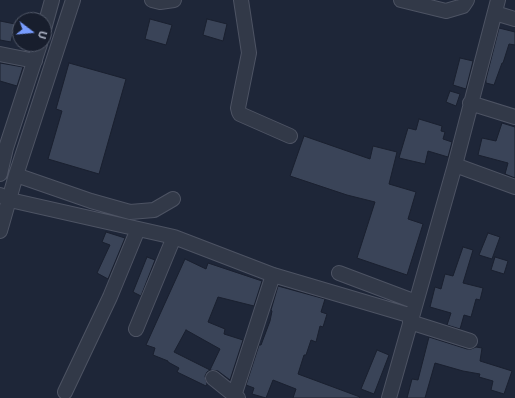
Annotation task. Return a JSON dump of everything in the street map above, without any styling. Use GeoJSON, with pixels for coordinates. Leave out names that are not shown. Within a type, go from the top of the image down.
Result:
{"type":"FeatureCollection","features":[{"type":"Feature","properties":{"kind":"street"},"geometry":{"type":"LineString","coordinates":[[49,12],[52,0]]}},
{"type":"Feature","properties":{"kind":"street"},"geometry":{"type":"LineString","coordinates":[[0,231],[5,198],[16,175],[73,0]]}},
{"type":"Feature","properties":{"kind":"street"},"geometry":{"type":"LineString","coordinates":[[152,0],[160,2],[174,0]]}},
{"type":"Feature","properties":{"kind":"street"},"geometry":{"type":"LineString","coordinates":[[241,0],[249,52],[238,108],[239,112],[240,114],[290,136]]}},
{"type":"Feature","properties":{"kind":"street"},"geometry":{"type":"LineString","coordinates":[[401,0],[446,11],[463,6],[467,0]]}},
{"type":"Feature","properties":{"kind":"street"},"geometry":{"type":"LineString","coordinates":[[389,398],[455,166],[470,103],[496,7],[515,19]]}},
{"type":"Feature","properties":{"kind":"street"},"geometry":{"type":"LineString","coordinates":[[0,174],[3,148],[38,52]]}},
{"type":"Feature","properties":{"kind":"street"},"geometry":{"type":"LineString","coordinates":[[0,54],[35,61]]}},
{"type":"Feature","properties":{"kind":"street"},"geometry":{"type":"LineString","coordinates":[[470,103],[515,117]]}},
{"type":"Feature","properties":{"kind":"street"},"geometry":{"type":"LineString","coordinates":[[455,166],[515,187]]}},
{"type":"Feature","properties":{"kind":"street"},"geometry":{"type":"LineString","coordinates":[[16,175],[91,201],[130,212],[154,210],[173,199]]}},
{"type":"Feature","properties":{"kind":"street"},"geometry":{"type":"LineString","coordinates":[[5,198],[174,237],[273,275],[411,319],[470,341]]}},
{"type":"Feature","properties":{"kind":"street"},"geometry":{"type":"LineString","coordinates":[[65,392],[110,297],[138,228]]}},
{"type":"Feature","properties":{"kind":"street"},"geometry":{"type":"LineString","coordinates":[[136,329],[174,237]]}},
{"type":"Feature","properties":{"kind":"street"},"geometry":{"type":"LineString","coordinates":[[339,273],[416,302]]}},
{"type":"Feature","properties":{"kind":"street"},"geometry":{"type":"LineString","coordinates":[[213,378],[236,397],[273,275]]}},
{"type":"Feature","properties":{"kind":"building"},"geometry":{"type":"Polygon","coordinates":[[[150,19],[172,25],[166,45],[145,39],[150,19]]]}},
{"type":"Feature","properties":{"kind":"building"},"geometry":{"type":"Polygon","coordinates":[[[207,19],[227,24],[223,41],[203,35],[207,19]]]}},
{"type":"Feature","properties":{"kind":"building"},"geometry":{"type":"Polygon","coordinates":[[[0,21],[12,23],[11,42],[0,40],[0,21]]]}},
{"type":"Feature","properties":{"kind":"building"},"geometry":{"type":"Polygon","coordinates":[[[499,28],[515,32],[515,45],[509,44],[494,85],[486,83],[486,79],[499,28]]]}},
{"type":"Feature","properties":{"kind":"building"},"geometry":{"type":"Polygon","coordinates":[[[460,58],[473,61],[466,89],[453,85],[460,58]]]}},
{"type":"Feature","properties":{"kind":"building"},"geometry":{"type":"Polygon","coordinates":[[[0,63],[23,67],[17,86],[0,81],[0,63]]]}},
{"type":"Feature","properties":{"kind":"building"},"geometry":{"type":"Polygon","coordinates":[[[69,63],[126,79],[99,174],[48,159],[62,111],[56,109],[69,63]]]}},
{"type":"Feature","properties":{"kind":"building"},"geometry":{"type":"Polygon","coordinates":[[[450,91],[460,94],[456,106],[446,102],[450,91]]]}},
{"type":"Feature","properties":{"kind":"building"},"geometry":{"type":"Polygon","coordinates":[[[419,119],[442,126],[441,131],[445,132],[443,139],[452,142],[448,157],[428,151],[425,164],[399,158],[408,128],[416,130],[419,119]]]}},
{"type":"Feature","properties":{"kind":"building"},"geometry":{"type":"Polygon","coordinates":[[[502,123],[515,127],[515,178],[505,174],[508,163],[478,155],[482,138],[496,141],[502,123]]]}},
{"type":"Feature","properties":{"kind":"building"},"geometry":{"type":"Polygon","coordinates":[[[304,136],[370,159],[373,146],[397,152],[389,184],[416,192],[408,219],[423,224],[407,275],[357,258],[375,202],[347,195],[290,176],[304,136]]]}},
{"type":"Feature","properties":{"kind":"building"},"geometry":{"type":"Polygon","coordinates":[[[106,232],[125,238],[108,279],[97,273],[110,245],[102,242],[106,232]]]}},
{"type":"Feature","properties":{"kind":"building"},"geometry":{"type":"Polygon","coordinates":[[[488,233],[500,237],[492,259],[479,255],[488,233]]]}},
{"type":"Feature","properties":{"kind":"building"},"geometry":{"type":"Polygon","coordinates":[[[463,247],[473,250],[463,283],[483,288],[480,300],[476,299],[471,317],[464,315],[460,329],[447,325],[451,313],[430,307],[435,287],[441,289],[445,274],[453,276],[463,247]]]}},
{"type":"Feature","properties":{"kind":"building"},"geometry":{"type":"Polygon","coordinates":[[[147,257],[155,260],[141,296],[133,292],[147,257]]]}},
{"type":"Feature","properties":{"kind":"building"},"geometry":{"type":"Polygon","coordinates":[[[495,257],[508,261],[504,274],[491,270],[495,257]]]}},
{"type":"Feature","properties":{"kind":"building"},"geometry":{"type":"Polygon","coordinates":[[[185,259],[206,269],[208,263],[262,281],[254,306],[218,297],[208,322],[225,329],[224,334],[243,340],[230,380],[218,371],[210,370],[205,376],[206,386],[177,372],[179,368],[168,361],[153,355],[155,348],[146,345],[185,259]],[[186,330],[174,352],[210,370],[220,349],[186,330]]]}},
{"type":"Feature","properties":{"kind":"building"},"geometry":{"type":"Polygon","coordinates":[[[278,286],[325,299],[321,312],[327,314],[323,327],[320,326],[316,342],[311,340],[298,374],[360,397],[359,398],[293,398],[296,389],[273,380],[266,398],[252,394],[254,388],[246,385],[259,345],[261,345],[270,321],[271,310],[278,286]]]}},
{"type":"Feature","properties":{"kind":"building"},"geometry":{"type":"Polygon","coordinates":[[[429,337],[467,349],[476,347],[482,348],[480,361],[512,371],[504,394],[491,390],[493,381],[479,377],[480,374],[435,363],[425,398],[407,398],[412,379],[418,380],[429,337]]]}},
{"type":"Feature","properties":{"kind":"building"},"geometry":{"type":"Polygon","coordinates":[[[377,350],[389,355],[374,394],[361,389],[377,350]]]}}]}
